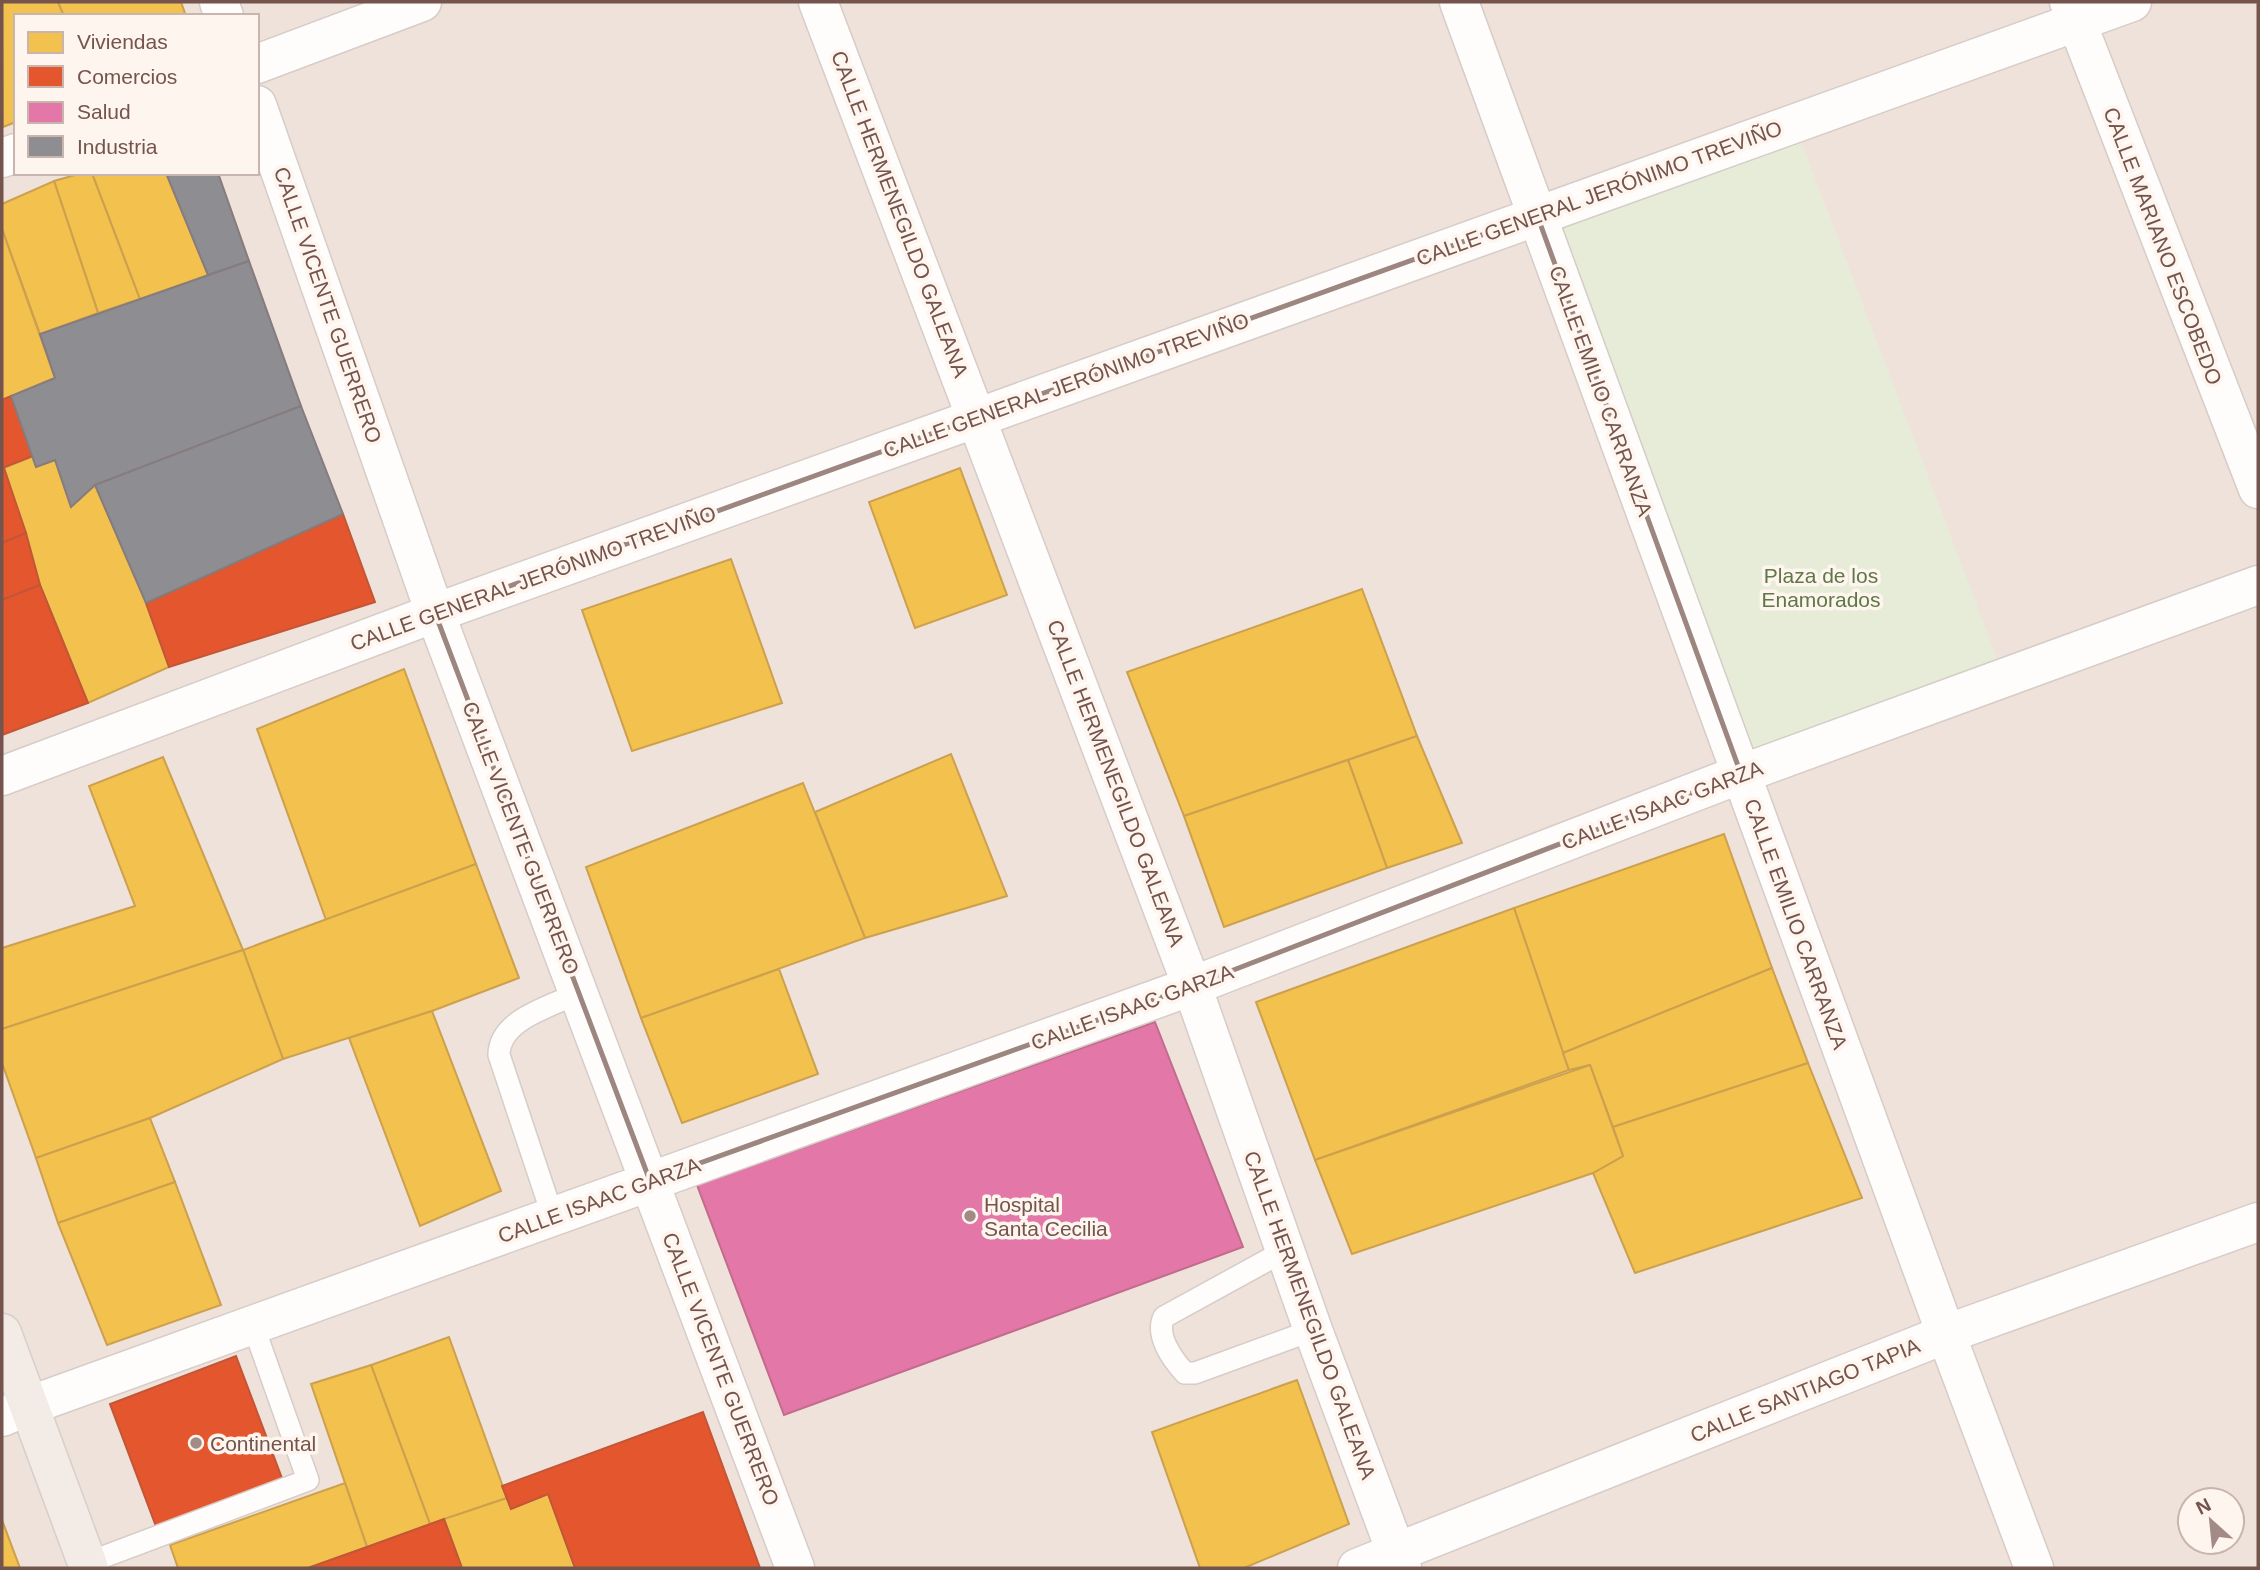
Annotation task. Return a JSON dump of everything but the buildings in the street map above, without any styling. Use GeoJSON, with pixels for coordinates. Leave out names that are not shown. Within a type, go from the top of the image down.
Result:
{"type":"FeatureCollection","features":[{"type":"Feature","properties":{"kind":"main road"},"geometry":{"type":"LineString","coordinates":[[2,1333],[15,1412],[88,1566]]}},
{"type":"Feature","properties":{"kind":"street"},"geometry":{"type":"LineString","coordinates":[[259,63],[422,2]]}},
{"type":"Feature","properties":{"kind":"street","name":"CALLE HERMENEGILDO GALEANA"},"geometry":{"type":"LineString","coordinates":[[818,2],[978,417],[1192,986],[1399,1561]]}},
{"type":"Feature","properties":{"kind":"street","name":"CALLE EMILIO CARRANZA"},"geometry":{"type":"LineString","coordinates":[[1459,2],[1945,1334],[2034,1568]]}},
{"type":"Feature","properties":{"kind":"street","name":"CALLE GENERAL JERÓNIMO TREVIÑO"},"geometry":{"type":"LineString","coordinates":[[2,776],[435,613],[1537,215],[2073,12],[2132,2]]}},
{"type":"Feature","properties":{"kind":"street","name":"CALLE MARIANO ESCOBEDO"},"geometry":{"type":"LineString","coordinates":[[2073,12],[2258,489]]}},
{"type":"Feature","properties":{"kind":"street","name":"CALLE VICENTE GUERRERO"},"geometry":{"type":"LineString","coordinates":[[259,111],[435,613],[795,1568]]}},
{"type":"Feature","properties":{"kind":"street","name":"CALLE ISAAC GARZA"},"geometry":{"type":"LineString","coordinates":[[15,1412],[1192,986],[1741,774],[2258,585]]}},
{"type":"Feature","properties":{"kind":"street","name":"CALLE SANTIAGO TAPIA"},"geometry":{"type":"LineString","coordinates":[[1357,1568],[1399,1561],[1945,1334],[2258,1222]]}},
{"type":"Feature","properties":{"kind":"lane"},"geometry":{"type":"LineString","coordinates":[[552,1217],[499,1055],[499,1044],[513,1026],[579,993]]}},
{"type":"Feature","properties":{"kind":"lane"},"geometry":{"type":"LineString","coordinates":[[1286,1250],[1164,1317],[1160,1325],[1164,1339],[1180,1368],[1185,1373],[1195,1373],[1314,1330]]}},
{"type":"Feature","properties":{"kind":"lane"},"geometry":{"type":"LineString","coordinates":[[88,1566],[308,1480],[253,1325]]}},
{"type":"Feature","properties":{"kind":"highlighted area"},"geometry":{"type":"Polygon","coordinates":[[[1537,215],[1741,774],[1192,986],[650,1181],[435,613],[1537,215]]]}},
{"type":"Feature","properties":{"kind":"shaded area"},"geometry":{"type":"Polygon","coordinates":[[[2,2],[2258,2],[2258,1568],[2,1568],[2,2]]]}},
{"type":"Feature","properties":{"kind":"green space","name":"Plaza de los Enamorados"},"geometry":{"type":"Polygon","coordinates":[[[1794,123],[2006,682],[1741,774],[1537,215],[1794,123]]]}},
{"type":"Feature","properties":{"kind":"place","name":"Hospital Santa Cecilia"},"geometry":{"type":"Point","coordinates":[970,1216]}},
{"type":"Feature","properties":{"kind":"place","name":"Continental"},"geometry":{"type":"Point","coordinates":[196,1443]}}]}
